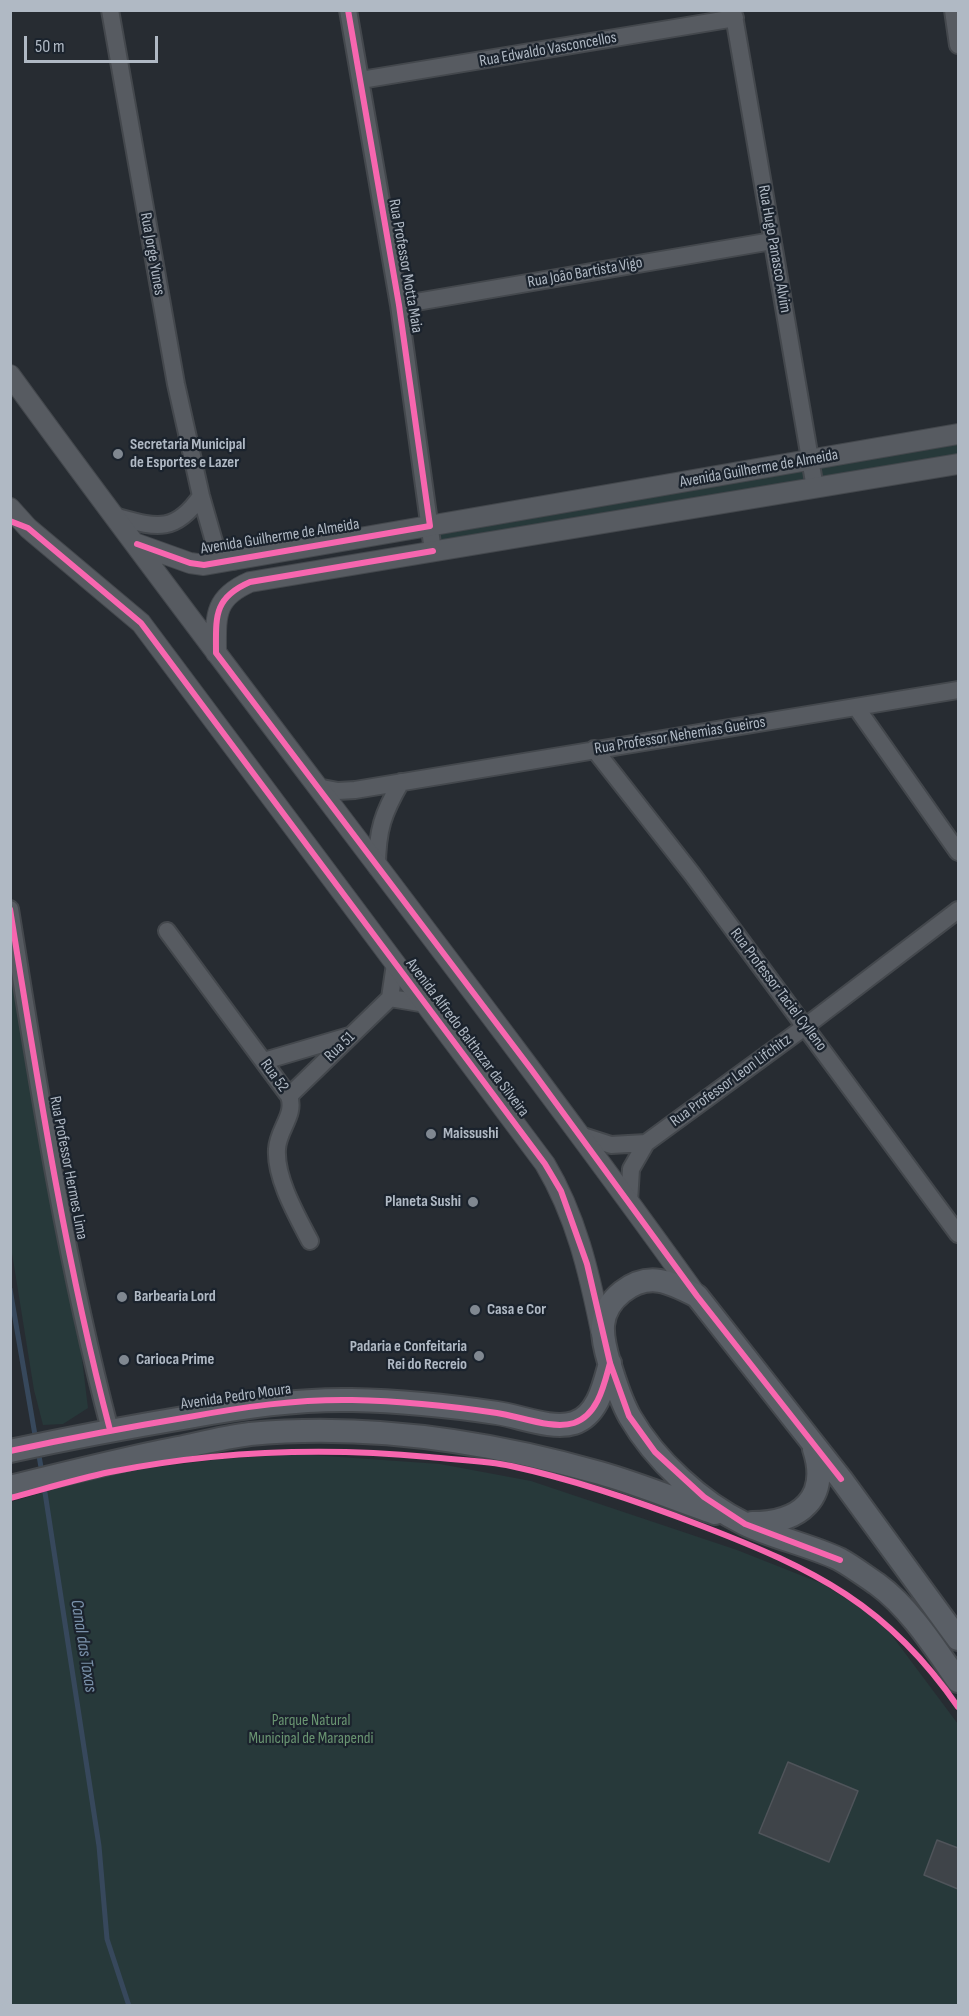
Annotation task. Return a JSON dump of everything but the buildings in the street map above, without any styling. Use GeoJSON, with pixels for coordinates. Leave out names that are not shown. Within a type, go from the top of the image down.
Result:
{"type":"FeatureCollection","features":[{"type":"Feature","properties":{"kind":"main road"},"geometry":{"type":"LineString","coordinates":[[601,1330],[608,1309],[620,1294],[634,1284],[645,1280],[663,1280],[697,1296]]}},
{"type":"Feature","properties":{"kind":"main road","name":"Avenida Alfredo Balthazar da Silveira"},"geometry":{"type":"LineString","coordinates":[[697,1296],[813,1447],[841,1479],[958,1639]]}},
{"type":"Feature","properties":{"kind":"main road","name":"Avenida Alfredo Balthazar da Silveira"},"geometry":{"type":"LineString","coordinates":[[601,1330],[609,1364],[629,1416],[654,1452],[704,1497],[745,1524],[840,1560],[879,1586],[905,1611],[958,1681]]}},
{"type":"Feature","properties":{"kind":"main road","name":"Avenida Pedro Moura"},"geometry":{"type":"LineString","coordinates":[[10,1451],[104,1431],[252,1406],[351,1400],[456,1408],[571,1424],[593,1409],[600,1396],[609,1364]]}},
{"type":"Feature","properties":{"kind":"main road"},"geometry":{"type":"LineString","coordinates":[[10,1487],[110,1462],[248,1435],[332,1430],[412,1436],[491,1447],[601,1473],[745,1524],[785,1521],[806,1505],[819,1482],[819,1464],[813,1447]]}},
{"type":"Feature","properties":{"kind":"street","name":"Rua Jorge Yunes"},"geometry":{"type":"LineString","coordinates":[[110,10],[176,384],[201,496],[215,545],[233,561]]}},
{"type":"Feature","properties":{"kind":"street","name":"Rua Professor Motta Maia"},"geometry":{"type":"LineString","coordinates":[[348,10],[399,305],[433,551]]}},
{"type":"Feature","properties":{"kind":"street"},"geometry":{"type":"LineString","coordinates":[[953,10],[958,45]]}},
{"type":"Feature","properties":{"kind":"street","name":"Rua Edwaldo Vasconcellos"},"geometry":{"type":"LineString","coordinates":[[361,80],[734,14]]}},
{"type":"Feature","properties":{"kind":"street","name":"Rua Hugo Panasco Alvim"},"geometry":{"type":"LineString","coordinates":[[734,14],[815,488]]}},
{"type":"Feature","properties":{"kind":"street","name":"Rua João Bartista Vigo"},"geometry":{"type":"LineString","coordinates":[[399,305],[772,241]]}},
{"type":"Feature","properties":{"kind":"street","name":"Avenida Alfredo Balthazar da Silveira"},"geometry":{"type":"LineString","coordinates":[[10,375],[18,393],[137,544],[216,654],[580,1135],[697,1296]]}},
{"type":"Feature","properties":{"kind":"street","name":"Avenida Guilherme de Almeida"},"geometry":{"type":"LineString","coordinates":[[137,544],[199,565],[233,561],[958,434]]}},
{"type":"Feature","properties":{"kind":"street","name":"Avenida Guilherme de Almeida"},"geometry":{"type":"LineString","coordinates":[[216,654],[216,616],[221,603],[237,588],[250,582],[815,488],[958,468]]}},
{"type":"Feature","properties":{"kind":"street"},"geometry":{"type":"LineString","coordinates":[[114,516],[145,525],[169,525],[178,522],[201,496]]}},
{"type":"Feature","properties":{"kind":"street","name":"Avenida Alfredo Balthazar da Silveira"},"geometry":{"type":"LineString","coordinates":[[10,508],[19,524],[141,623],[545,1164],[561,1191],[588,1264],[601,1330]]}},
{"type":"Feature","properties":{"kind":"street","name":"Rua Professor Nehemias Gueiros"},"geometry":{"type":"LineString","coordinates":[[317,787],[338,791],[401,782],[958,690]]}},
{"type":"Feature","properties":{"kind":"street"},"geometry":{"type":"LineString","coordinates":[[856,707],[958,852]]}},
{"type":"Feature","properties":{"kind":"street","name":"Rua Professor Taciel Cylleno"},"geometry":{"type":"LineString","coordinates":[[594,749],[806,1026],[958,1234]]}},
{"type":"Feature","properties":{"kind":"street"},"geometry":{"type":"LineString","coordinates":[[377,867],[377,837],[385,811],[401,782]]}},
{"type":"Feature","properties":{"kind":"street","name":"Rua Professor Hermes Lima"},"geometry":{"type":"LineString","coordinates":[[10,909],[45,1128],[95,1371],[104,1431]]}},
{"type":"Feature","properties":{"kind":"street","name":"Rua Professor Leon Lifchitz"},"geometry":{"type":"LineString","coordinates":[[629,1202],[631,1169],[646,1143],[806,1026],[958,910]]}},
{"type":"Feature","properties":{"kind":"street","name":"Rua 52"},"geometry":{"type":"LineString","coordinates":[[167,931],[289,1096],[291,1108],[280,1133],[277,1155],[288,1199],[310,1241]]}},
{"type":"Feature","properties":{"kind":"street"},"geometry":{"type":"LineString","coordinates":[[394,964],[390,998],[426,1004]]}},
{"type":"Feature","properties":{"kind":"street","name":"Rua 51"},"geometry":{"type":"LineString","coordinates":[[289,1096],[390,998]]}},
{"type":"Feature","properties":{"kind":"street"},"geometry":{"type":"LineString","coordinates":[[264,1061],[353,1035]]}},
{"type":"Feature","properties":{"kind":"street"},"geometry":{"type":"LineString","coordinates":[[580,1135],[611,1145],[646,1143]]}},
{"type":"Feature","properties":{"kind":"green space"},"geometry":{"type":"Polygon","coordinates":[[[958,434],[958,464],[433,551],[430,526],[958,434]]]}},
{"type":"Feature","properties":{"kind":"green space"},"geometry":{"type":"Polygon","coordinates":[[[10,966],[76,1310],[88,1408],[63,1424],[43,1425],[34,1390],[11,1247],[10,966]]]}},
{"type":"Feature","properties":{"kind":"green space","name":"Parque Natural Municipal de Marapendi"},"geometry":{"type":"Polygon","coordinates":[[[297,1454],[440,1464],[531,1481],[737,1550],[823,1584],[864,1610],[890,1633],[958,1724],[958,2005],[11,2006],[11,1502],[110,1473],[221,1459],[297,1454]]]}},
{"type":"Feature","properties":{"kind":"waterway","name":"Canal das Taxas"},"geometry":{"type":"LineString","coordinates":[[10,1289],[36,1441]]}},
{"type":"Feature","properties":{"kind":"waterway","name":"Canal das Taxas"},"geometry":{"type":"LineString","coordinates":[[38,1450],[42,1473]]}},
{"type":"Feature","properties":{"kind":"waterway","name":"Canal das Taxas"},"geometry":{"type":"LineString","coordinates":[[44,1486],[99,1846],[107,1939],[129,2006]]}},
{"type":"Feature","properties":{"kind":"cycle path"},"geometry":{"type":"LineString","coordinates":[[137,544],[190,563],[204,565],[430,526],[399,305],[348,10]]}},
{"type":"Feature","properties":{"kind":"cycle path"},"geometry":{"type":"LineString","coordinates":[[10,521],[28,528],[141,623],[545,1164],[561,1191],[587,1264],[610,1363],[629,1416],[655,1452],[704,1497],[745,1524],[840,1560]]}},
{"type":"Feature","properties":{"kind":"cycle path"},"geometry":{"type":"LineString","coordinates":[[433,551],[250,582],[229,595],[219,610],[216,653],[531,1069],[697,1296],[841,1479]]}},
{"type":"Feature","properties":{"kind":"cycle path"},"geometry":{"type":"LineString","coordinates":[[10,909],[66,1236],[110,1430]]}},
{"type":"Feature","properties":{"kind":"cycle path"},"geometry":{"type":"LineString","coordinates":[[10,1451],[209,1413],[270,1404],[311,1401],[352,1400],[425,1404],[497,1413],[546,1424],[565,1425],[574,1423],[589,1413],[599,1398],[610,1363]]}},
{"type":"Feature","properties":{"kind":"cycle path"},"geometry":{"type":"LineString","coordinates":[[10,1498],[110,1472],[229,1455],[349,1452],[470,1460],[511,1466],[584,1485],[655,1508],[742,1542],[814,1575],[846,1594],[876,1616],[904,1642],[958,1707]]}},
{"type":"Feature","properties":{"kind":"place","name":"Secretaria Municipal de Esportes e Lazer"},"geometry":{"type":"Point","coordinates":[118,454]}},
{"type":"Feature","properties":{"kind":"place","name":"Maissushi"},"geometry":{"type":"Point","coordinates":[431,1134]}},
{"type":"Feature","properties":{"kind":"place","name":"Planeta Sushi"},"geometry":{"type":"Point","coordinates":[473,1202]}},
{"type":"Feature","properties":{"kind":"place","name":"Barbearia Lord"},"geometry":{"type":"Point","coordinates":[122,1297]}},
{"type":"Feature","properties":{"kind":"place","name":"Casa e Cor"},"geometry":{"type":"Point","coordinates":[475,1310]}},
{"type":"Feature","properties":{"kind":"place","name":"Padaria e Confeitaria Rei do Recreio"},"geometry":{"type":"Point","coordinates":[479,1356]}},
{"type":"Feature","properties":{"kind":"place","name":"Carioca Prime"},"geometry":{"type":"Point","coordinates":[124,1360]}}]}
